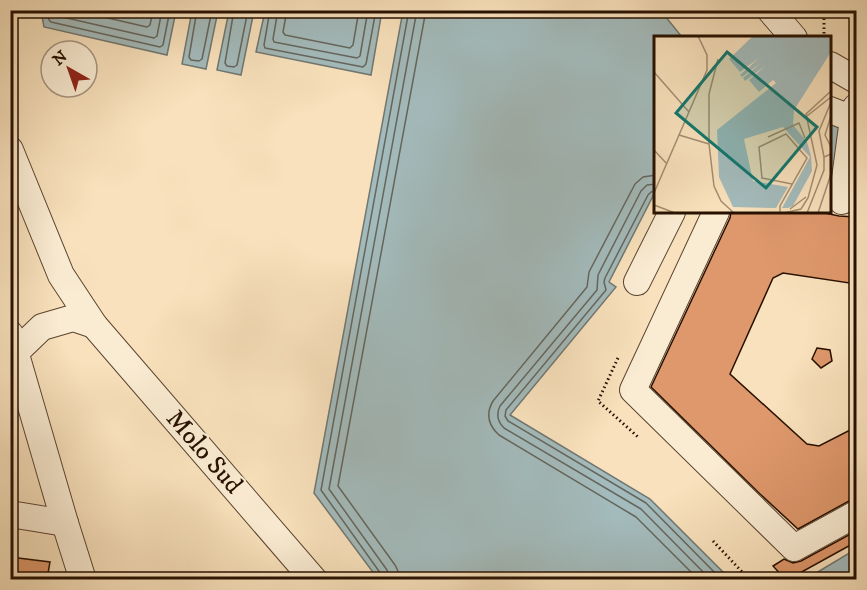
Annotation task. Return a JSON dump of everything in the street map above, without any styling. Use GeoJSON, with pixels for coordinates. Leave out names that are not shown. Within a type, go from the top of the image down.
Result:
{"type":"FeatureCollection","features":[{"type":"Feature","properties":{"kind":"street"},"geometry":{"type":"LineString","coordinates":[[770,10],[792,36]]}},
{"type":"Feature","properties":{"kind":"street"},"geometry":{"type":"LineString","coordinates":[[831,66],[856,80]]}},
{"type":"Feature","properties":{"kind":"street"},"geometry":{"type":"LineString","coordinates":[[843,197],[848,115]]}},
{"type":"Feature","properties":{"kind":"street","name":"Molo Sud"},"geometry":{"type":"LineString","coordinates":[[10,150],[61,275],[94,325],[314,579]]}},
{"type":"Feature","properties":{"kind":"street"},"geometry":{"type":"LineString","coordinates":[[637,282],[672,213]]}},
{"type":"Feature","properties":{"kind":"street"},"geometry":{"type":"LineString","coordinates":[[716,213],[633,390],[794,548],[856,514]]}},
{"type":"Feature","properties":{"kind":"street"},"geometry":{"type":"LineString","coordinates":[[83,579],[13,344],[42,327],[74,318],[94,325]]}},
{"type":"Feature","properties":{"kind":"street"},"geometry":{"type":"LineString","coordinates":[[10,514],[65,523]]}},
{"type":"Feature","properties":{"kind":"path"},"geometry":{"type":"LineString","coordinates":[[824,36],[824,12],[856,13]]}},
{"type":"Feature","properties":{"kind":"path"},"geometry":{"type":"LineString","coordinates":[[713,541],[744,574]]}},
{"type":"Feature","properties":{"kind":"water"},"geometry":{"type":"Polygon","coordinates":[[[41,10],[176,11],[167,55],[44,27],[41,10]]]}},
{"type":"Feature","properties":{"kind":"water"},"geometry":{"type":"Polygon","coordinates":[[[192,11],[218,11],[206,69],[182,64],[192,11]]]}},
{"type":"Feature","properties":{"kind":"water"},"geometry":{"type":"Polygon","coordinates":[[[229,11],[254,11],[241,75],[217,70],[229,11]]]}},
{"type":"Feature","properties":{"kind":"water"},"geometry":{"type":"Polygon","coordinates":[[[265,11],[382,11],[371,75],[256,52],[265,11]]]}},
{"type":"Feature","properties":{"kind":"water"},"geometry":{"type":"Polygon","coordinates":[[[403,11],[661,11],[681,36],[654,36],[654,194],[609,282],[616,287],[510,415],[650,499],[730,579],[378,579],[314,493],[403,11]]]}},
{"type":"Feature","properties":{"kind":"water"},"geometry":{"type":"Polygon","coordinates":[[[831,121],[856,126],[856,172],[831,169],[831,121]]]}},
{"type":"Feature","properties":{"kind":"water"},"geometry":{"type":"Polygon","coordinates":[[[856,549],[856,579],[806,579],[856,549]]]}},
{"type":"Feature","properties":{"kind":"building"},"geometry":{"type":"Polygon","coordinates":[[[731,213],[825,213],[856,217],[856,284],[783,273],[773,278],[730,374],[807,444],[819,446],[856,427],[856,499],[798,529],[651,387],[731,213]]]}},
{"type":"Feature","properties":{"kind":"building"},"geometry":{"type":"Polygon","coordinates":[[[817,348],[830,350],[832,361],[821,368],[812,359],[817,348]]]}},
{"type":"Feature","properties":{"kind":"building"},"geometry":{"type":"Polygon","coordinates":[[[856,531],[856,542],[789,579],[785,579],[773,566],[784,559],[793,563],[801,561],[856,531]]]}},
{"type":"Feature","properties":{"kind":"building"},"geometry":{"type":"Polygon","coordinates":[[[10,557],[50,562],[47,579],[10,579],[10,557]]]}}]}
